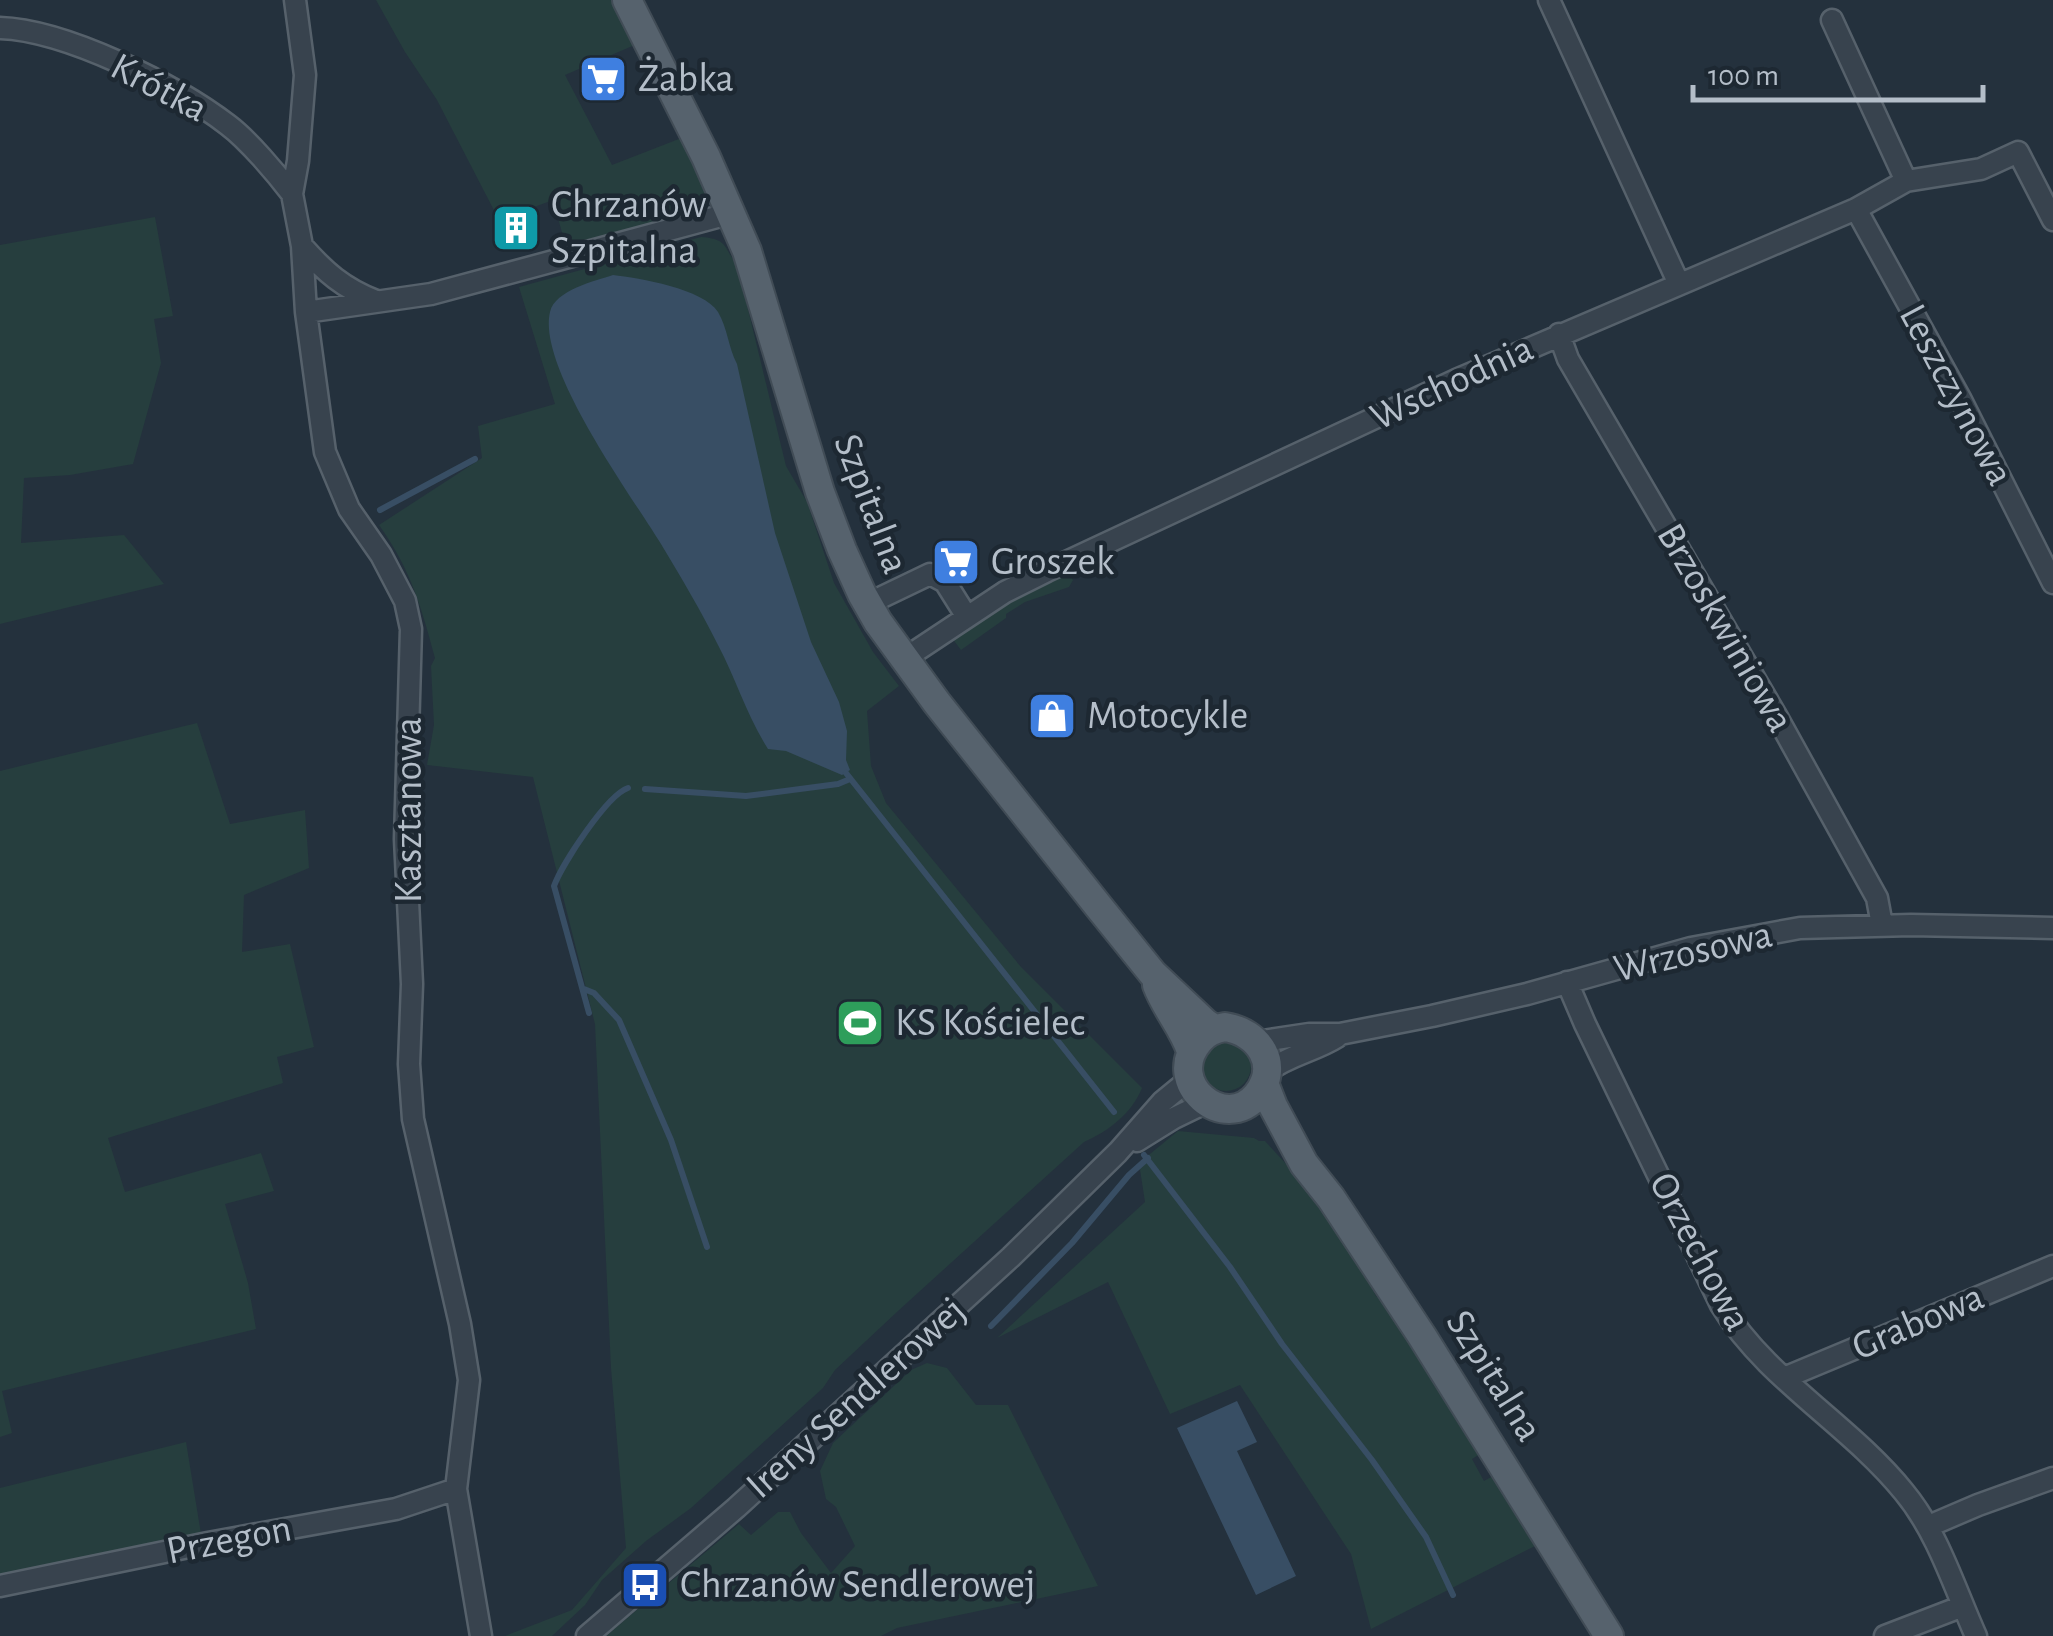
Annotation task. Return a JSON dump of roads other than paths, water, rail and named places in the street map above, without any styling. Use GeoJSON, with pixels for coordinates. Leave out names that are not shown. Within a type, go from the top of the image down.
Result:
{"type":"FeatureCollection","features":[{"type":"Feature","properties":{"kind":"main road","name":"Szpitalna"},"geometry":{"type":"LineString","coordinates":[[627,0],[732,213],[830,522],[862,594],[904,659],[955,726],[1153,974],[1214,1029]]}},
{"type":"Feature","properties":{"kind":"main road","name":"Szpitalna"},"geometry":{"type":"LineString","coordinates":[[1153,974],[1165,1006],[1191,1050]]}},
{"type":"Feature","properties":{"kind":"main road"},"geometry":{"type":"LineString","coordinates":[[1214,1029],[1236,1029],[1256,1042],[1265,1052],[1259,1086],[1226,1108],[1198,1091],[1188,1068],[1191,1050],[1203,1036],[1214,1029]]}},
{"type":"Feature","properties":{"kind":"main road","name":"Szpitalna"},"geometry":{"type":"LineString","coordinates":[[1259,1086],[1304,1164],[1331,1198],[1422,1336],[1609,1636]]}},
{"type":"Feature","properties":{"kind":"street","name":"Kasztanowa"},"geometry":{"type":"LineString","coordinates":[[295,0],[304,75],[292,194],[302,246],[306,312],[325,452],[349,508],[405,601],[410,630],[405,806],[412,984],[410,1092],[469,1380],[456,1490],[481,1636]]}},
{"type":"Feature","properties":{"kind":"street"},"geometry":{"type":"LineString","coordinates":[[1549,0],[1679,284]]}},
{"type":"Feature","properties":{"kind":"street"},"geometry":{"type":"LineString","coordinates":[[1832,20],[1906,181]]}},
{"type":"Feature","properties":{"kind":"street","name":"Krótka"},"geometry":{"type":"LineString","coordinates":[[0,28],[47,34],[160,82],[230,126],[292,194]]}},
{"type":"Feature","properties":{"kind":"street","name":"Wschodnia"},"geometry":{"type":"LineString","coordinates":[[904,659],[1005,592],[1047,570],[1559,334],[1856,209],[1906,181],[1982,169],[2018,152],[2053,220]]}},
{"type":"Feature","properties":{"kind":"street","name":"Leszczynowa"},"geometry":{"type":"LineString","coordinates":[[1856,209],[1961,400],[2053,583]]}},
{"type":"Feature","properties":{"kind":"street"},"geometry":{"type":"LineString","coordinates":[[306,312],[432,294],[732,213]]}},
{"type":"Feature","properties":{"kind":"street"},"geometry":{"type":"LineString","coordinates":[[302,246],[326,274],[354,293],[378,302]]}},
{"type":"Feature","properties":{"kind":"street"},"geometry":{"type":"LineString","coordinates":[[304,286],[340,283]]}},
{"type":"Feature","properties":{"kind":"street","name":"Brzoskwiniowa"},"geometry":{"type":"LineString","coordinates":[[1559,334],[1568,359],[1878,898],[1882,925]]}},
{"type":"Feature","properties":{"kind":"street"},"geometry":{"type":"LineString","coordinates":[[880,598],[930,574],[946,582],[967,616]]}},
{"type":"Feature","properties":{"kind":"street","name":"Wrzosowa"},"geometry":{"type":"LineString","coordinates":[[1256,1042],[1340,1034],[1451,1012],[1692,948],[1800,928],[2053,928]]}},
{"type":"Feature","properties":{"kind":"street","name":"Orzechowa"},"geometry":{"type":"LineString","coordinates":[[1566,982],[1722,1305],[1750,1346],[1880,1464],[1906,1493],[1929,1526],[1976,1636]]}},
{"type":"Feature","properties":{"kind":"street","name":"Wrzosowa"},"geometry":{"type":"LineString","coordinates":[[1259,1086],[1287,1058],[1324,1045],[1340,1034]]}},
{"type":"Feature","properties":{"kind":"street","name":"Ireny Sendlerowej"},"geometry":{"type":"LineString","coordinates":[[587,1636],[736,1508],[1011,1257],[1118,1152],[1162,1102],[1198,1091]]}},
{"type":"Feature","properties":{"kind":"street","name":"Grabowa"},"geometry":{"type":"LineString","coordinates":[[1784,1378],[2053,1266]]}},
{"type":"Feature","properties":{"kind":"street"},"geometry":{"type":"LineString","coordinates":[[1929,1526],[2053,1478]]}},
{"type":"Feature","properties":{"kind":"street","name":"Przegon"},"geometry":{"type":"LineString","coordinates":[[0,1586],[396,1509],[456,1490]]}},
{"type":"Feature","properties":{"kind":"street"},"geometry":{"type":"LineString","coordinates":[[1885,1636],[1962,1606]]}},
{"type":"Feature","properties":{"kind":"water"},"geometry":{"type":"Polygon","coordinates":[[[613,275],[685,291],[711,304],[721,318],[737,364],[775,533],[811,642],[839,702],[847,731],[846,760],[850,770],[842,775],[786,751],[768,749],[698,607],[571,397],[550,336],[550,312],[567,292],[613,275]]]}},
{"type":"Feature","properties":{"kind":"water"},"geometry":{"type":"Polygon","coordinates":[[[1237,1401],[1257,1442],[1237,1451],[1296,1576],[1256,1595],[1177,1428],[1237,1401]]]}},
{"type":"Feature","properties":{"kind":"waterway"},"geometry":{"type":"LineString","coordinates":[[380,510],[475,459]]}},
{"type":"Feature","properties":{"kind":"waterway"},"geometry":{"type":"LineString","coordinates":[[846,773],[1114,1112]]}},
{"type":"Feature","properties":{"kind":"waterway"},"geometry":{"type":"LineString","coordinates":[[645,789],[746,796],[850,779]]}},
{"type":"Feature","properties":{"kind":"waterway"},"geometry":{"type":"LineString","coordinates":[[589,1013],[554,886],[597,816],[628,788]]}},
{"type":"Feature","properties":{"kind":"waterway"},"geometry":{"type":"LineString","coordinates":[[584,989],[594,993],[619,1020],[671,1140],[707,1247]]}},
{"type":"Feature","properties":{"kind":"waterway"},"geometry":{"type":"LineString","coordinates":[[1144,1155],[1372,1460],[1426,1537],[1453,1595]]}},
{"type":"Feature","properties":{"kind":"waterway"},"geometry":{"type":"LineString","coordinates":[[991,1326],[1148,1158]]}},
{"type":"Feature","properties":{"kind":"place","name":"Żabka"},"geometry":{"type":"Point","coordinates":[603,79]}},
{"type":"Feature","properties":{"kind":"place","name":"Chrzanów Szpitalna"},"geometry":{"type":"Point","coordinates":[516,228]}},
{"type":"Feature","properties":{"kind":"place","name":"Groszek"},"geometry":{"type":"Point","coordinates":[956,562]}},
{"type":"Feature","properties":{"kind":"place","name":"Motocykle"},"geometry":{"type":"Point","coordinates":[1052,716]}},
{"type":"Feature","properties":{"kind":"place","name":"KS Kościelec"},"geometry":{"type":"Point","coordinates":[860,1023]}},
{"type":"Feature","properties":{"kind":"place","name":"Chrzanów Sendlerowej"},"geometry":{"type":"Point","coordinates":[645,1585]}}]}
